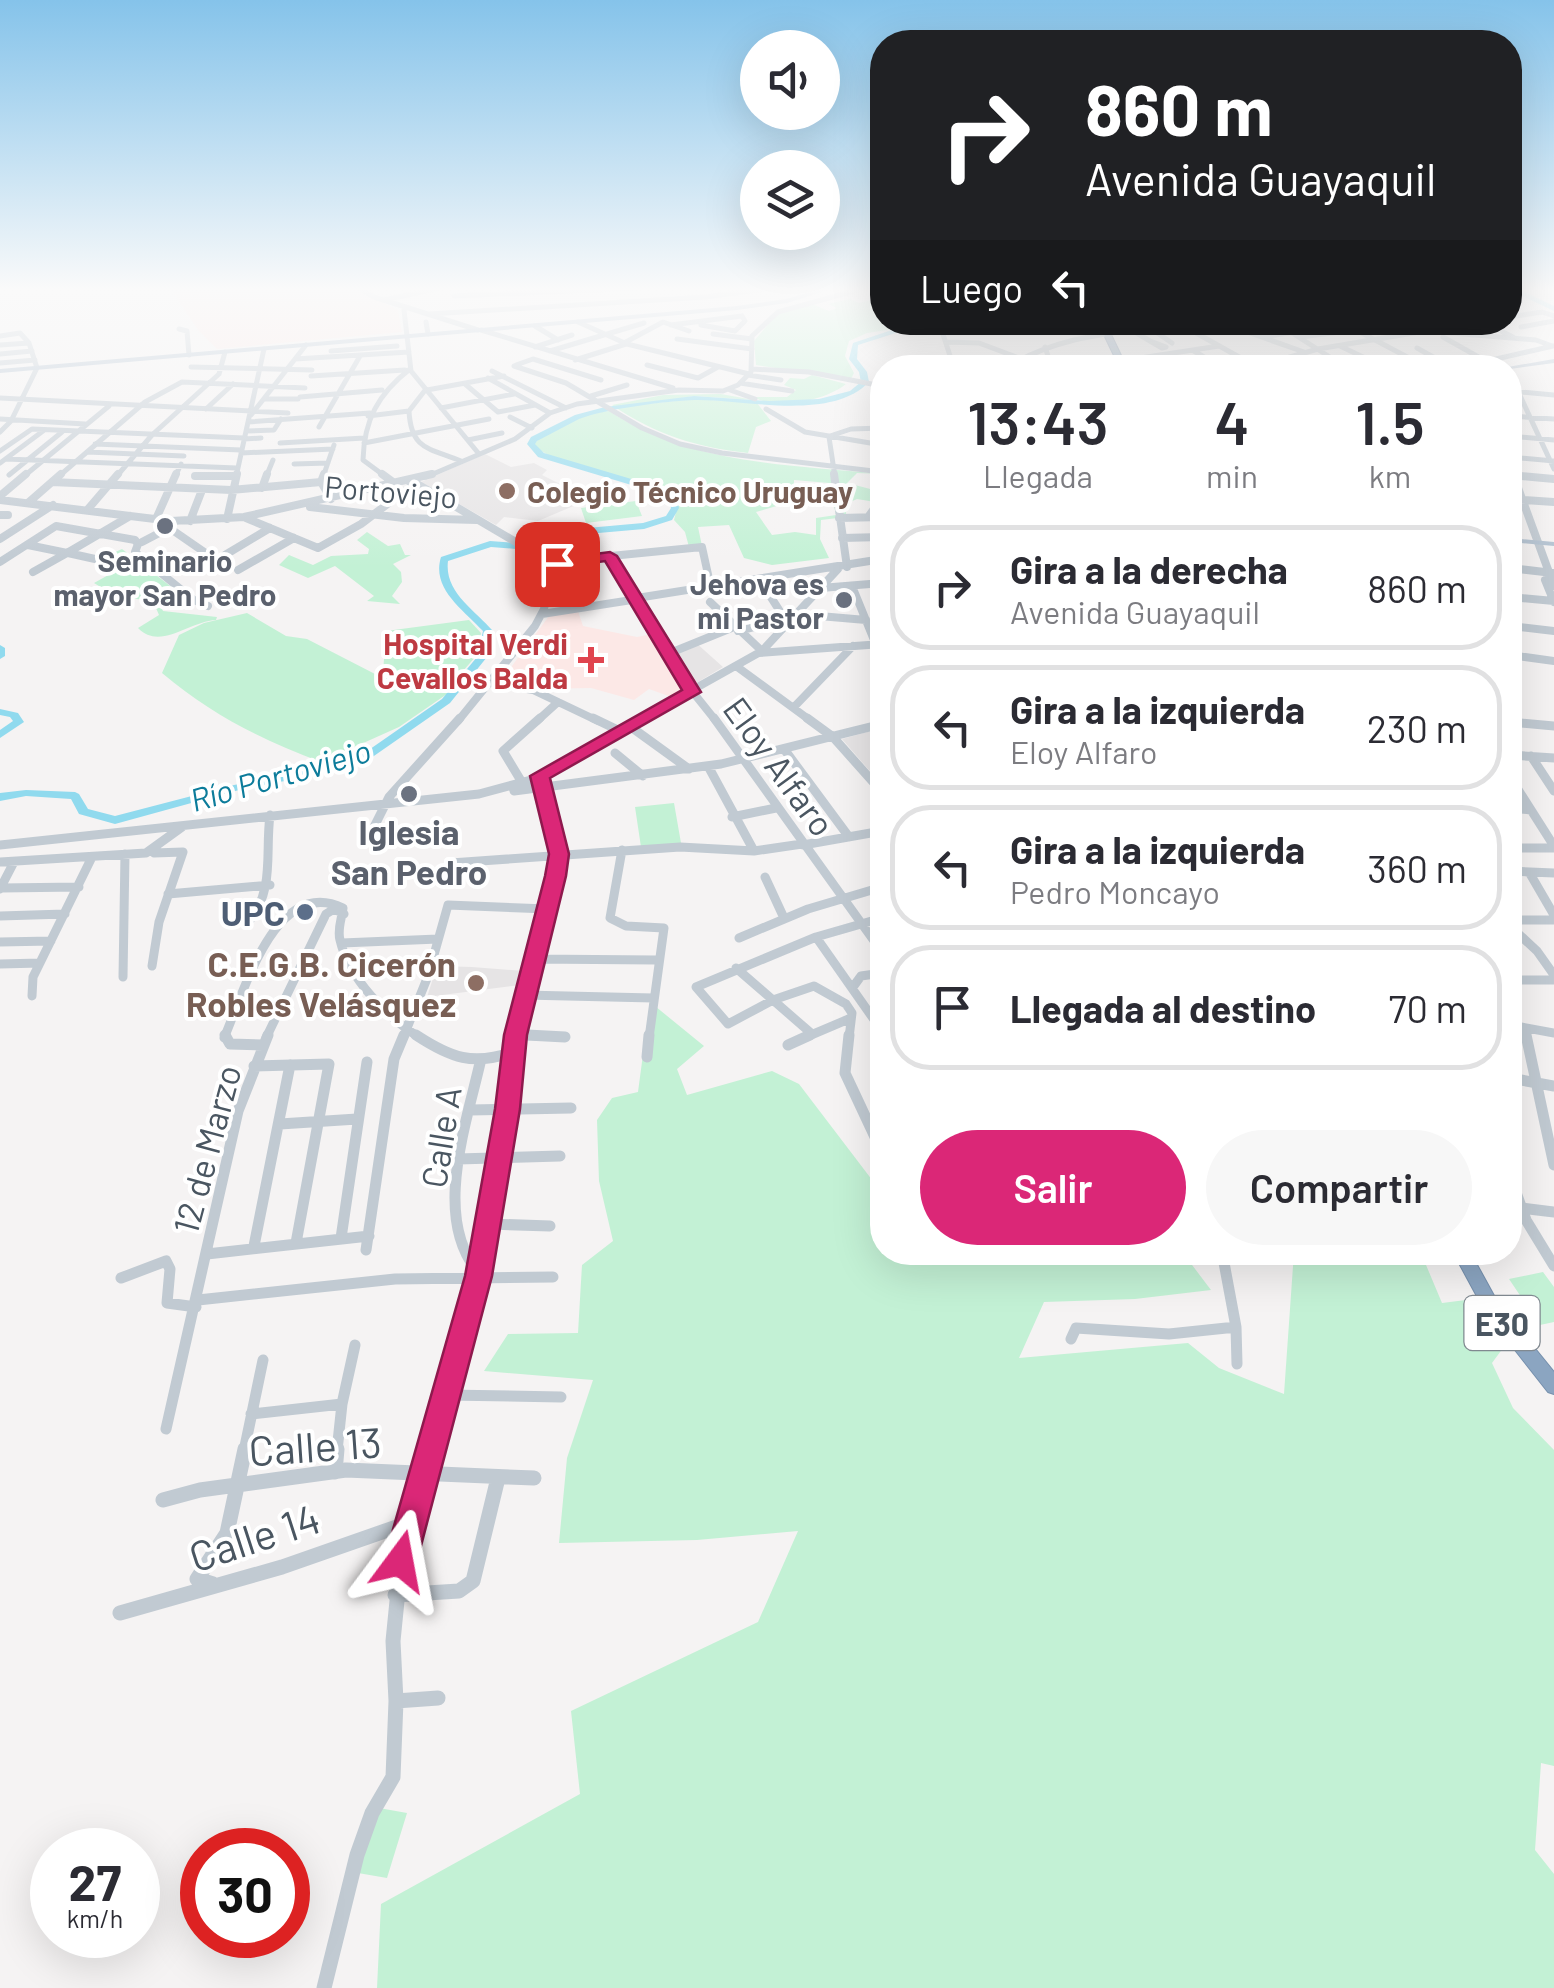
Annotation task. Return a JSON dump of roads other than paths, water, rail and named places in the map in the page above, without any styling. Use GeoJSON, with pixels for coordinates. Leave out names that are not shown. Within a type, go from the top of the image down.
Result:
{"type":"FeatureCollection","features":[{"type":"Feature","properties":{"kind":"highway","name":"E30"},"geometry":{"type":"LineString","coordinates":[[1469,1265],[1506,1329],[1554,1386]]}},
{"type":"Feature","properties":{"kind":"main road"},"geometry":{"type":"LineString","coordinates":[[1522,538],[1554,541]]}},
{"type":"Feature","properties":{"kind":"street"},"geometry":{"type":"LineString","coordinates":[[0,432],[11,421],[29,381]]}},
{"type":"Feature","properties":{"kind":"street"},"geometry":{"type":"LineString","coordinates":[[88,509],[152,435],[211,381]]}},
{"type":"Feature","properties":{"kind":"street"},"geometry":{"type":"LineString","coordinates":[[227,519],[260,381]]}},
{"type":"Feature","properties":{"kind":"street"},"geometry":{"type":"LineString","coordinates":[[251,416],[278,381]]}},
{"type":"Feature","properties":{"kind":"street"},"geometry":{"type":"LineString","coordinates":[[245,436],[274,430],[307,381]]}},
{"type":"Feature","properties":{"kind":"street"},"geometry":{"type":"LineString","coordinates":[[318,426],[345,381]]}},
{"type":"Feature","properties":{"kind":"street"},"geometry":{"type":"LineString","coordinates":[[395,381],[382,390],[369,414],[364,462],[398,484]]}},
{"type":"Feature","properties":{"kind":"street"},"geometry":{"type":"LineString","coordinates":[[419,381],[480,454]]}},
{"type":"Feature","properties":{"kind":"street"},"geometry":{"type":"LineString","coordinates":[[462,462],[420,446],[410,434],[409,411],[426,390],[473,381]]}},
{"type":"Feature","properties":{"kind":"street"},"geometry":{"type":"LineString","coordinates":[[496,381],[550,413]]}},
{"type":"Feature","properties":{"kind":"street"},"geometry":{"type":"LineString","coordinates":[[514,381],[564,407]]}},
{"type":"Feature","properties":{"kind":"street"},"geometry":{"type":"LineString","coordinates":[[528,387],[542,381]]}},
{"type":"Feature","properties":{"kind":"street"},"geometry":{"type":"LineString","coordinates":[[562,381],[593,399],[610,402],[679,390],[729,390],[755,399]]}},
{"type":"Feature","properties":{"kind":"street"},"geometry":{"type":"LineString","coordinates":[[580,390],[598,381]]}},
{"type":"Feature","properties":{"kind":"street"},"geometry":{"type":"LineString","coordinates":[[646,381],[679,390]]}},
{"type":"Feature","properties":{"kind":"street"},"geometry":{"type":"LineString","coordinates":[[729,390],[743,381]]}},
{"type":"Feature","properties":{"kind":"street"},"geometry":{"type":"LineString","coordinates":[[843,381],[870,384]]}},
{"type":"Feature","properties":{"kind":"street"},"geometry":{"type":"LineString","coordinates":[[30,502],[140,406],[182,382],[304,388]]}},
{"type":"Feature","properties":{"kind":"street"},"geometry":{"type":"LineString","coordinates":[[541,393],[566,382]]}},
{"type":"Feature","properties":{"kind":"street"},"geometry":{"type":"LineString","coordinates":[[206,409],[233,384]]}},
{"type":"Feature","properties":{"kind":"street"},"geometry":{"type":"LineString","coordinates":[[465,384],[498,412],[535,405]]}},
{"type":"Feature","properties":{"kind":"street"},"geometry":{"type":"LineString","coordinates":[[740,384],[792,391]]}},
{"type":"Feature","properties":{"kind":"street"},"geometry":{"type":"LineString","coordinates":[[142,542],[170,524],[244,517],[416,481],[532,428],[550,413],[627,385]]}},
{"type":"Feature","properties":{"kind":"street"},"geometry":{"type":"LineString","coordinates":[[264,399],[382,390]]}},
{"type":"Feature","properties":{"kind":"street"},"geometry":{"type":"LineString","coordinates":[[1522,392],[1554,395]]}},
{"type":"Feature","properties":{"kind":"street"},"geometry":{"type":"LineString","coordinates":[[441,408],[515,394]]}},
{"type":"Feature","properties":{"kind":"street"},"geometry":{"type":"LineString","coordinates":[[0,398],[206,409],[251,416],[409,411]]}},
{"type":"Feature","properties":{"kind":"street"},"geometry":{"type":"LineString","coordinates":[[0,450],[34,426],[50,402]]}},
{"type":"Feature","properties":{"kind":"street"},"geometry":{"type":"LineString","coordinates":[[610,402],[622,416],[656,436],[689,446],[870,471]]}},
{"type":"Feature","properties":{"kind":"street"},"geometry":{"type":"LineString","coordinates":[[57,423],[79,404]]}},
{"type":"Feature","properties":{"kind":"street"},"geometry":{"type":"LineString","coordinates":[[1522,404],[1554,470]]}},
{"type":"Feature","properties":{"kind":"street"},"geometry":{"type":"LineString","coordinates":[[0,498],[110,405]]}},
{"type":"Feature","properties":{"kind":"street"},"geometry":{"type":"LineString","coordinates":[[766,409],[794,429],[870,443]]}},
{"type":"Feature","properties":{"kind":"street"},"geometry":{"type":"LineString","coordinates":[[251,416],[284,417]]}},
{"type":"Feature","properties":{"kind":"street"},"geometry":{"type":"LineString","coordinates":[[510,417],[532,428]]}},
{"type":"Feature","properties":{"kind":"street"},"geometry":{"type":"LineString","coordinates":[[1522,417],[1554,420]]}},
{"type":"Feature","properties":{"kind":"street"},"geometry":{"type":"LineString","coordinates":[[0,420],[44,430],[262,438]]}},
{"type":"Feature","properties":{"kind":"street"},"geometry":{"type":"LineString","coordinates":[[87,452],[241,451],[334,444],[489,420]]}},
{"type":"Feature","properties":{"kind":"street"},"geometry":{"type":"LineString","coordinates":[[34,426],[86,424]]}},
{"type":"Feature","properties":{"kind":"street"},"geometry":{"type":"LineString","coordinates":[[829,436],[870,428]]}},
{"type":"Feature","properties":{"kind":"street"},"geometry":{"type":"LineString","coordinates":[[3,460],[44,430]]}},
{"type":"Feature","properties":{"kind":"street"},"geometry":{"type":"LineString","coordinates":[[9,475],[63,431]]}},
{"type":"Feature","properties":{"kind":"street"},"geometry":{"type":"LineString","coordinates":[[468,440],[502,433]]}},
{"type":"Feature","properties":{"kind":"street"},"geometry":{"type":"LineString","coordinates":[[156,520],[194,436]]}},
{"type":"Feature","properties":{"kind":"street"},"geometry":{"type":"LineString","coordinates":[[525,787],[760,652],[842,568],[829,436]]}},
{"type":"Feature","properties":{"kind":"street"},"geometry":{"type":"LineString","coordinates":[[1522,437],[1554,440]]}},
{"type":"Feature","properties":{"kind":"street"},"geometry":{"type":"LineString","coordinates":[[280,443],[334,444]]}},
{"type":"Feature","properties":{"kind":"street"},"geometry":{"type":"LineString","coordinates":[[95,444],[186,452]]}},
{"type":"Feature","properties":{"kind":"street"},"geometry":{"type":"LineString","coordinates":[[321,482],[334,444]]}},
{"type":"Feature","properties":{"kind":"street"},"geometry":{"type":"LineString","coordinates":[[1522,457],[1552,460]]}},
{"type":"Feature","properties":{"kind":"street"},"geometry":{"type":"LineString","coordinates":[[3,460],[180,466],[236,472]]}},
{"type":"Feature","properties":{"kind":"street"},"geometry":{"type":"LineString","coordinates":[[262,488],[273,460]]}},
{"type":"Feature","properties":{"kind":"street"},"geometry":{"type":"LineString","coordinates":[[79,484],[100,463]]}},
{"type":"Feature","properties":{"kind":"street"},"geometry":{"type":"LineString","coordinates":[[294,464],[328,463]]}},
{"type":"Feature","properties":{"kind":"street"},"geometry":{"type":"LineString","coordinates":[[195,476],[236,472]]}},
{"type":"Feature","properties":{"kind":"street"},"geometry":{"type":"LineString","coordinates":[[1522,474],[1554,479]]}},
{"type":"Feature","properties":{"kind":"street"},"geometry":{"type":"LineString","coordinates":[[244,517],[318,548],[372,516],[416,481]]}},
{"type":"Feature","properties":{"kind":"street"},"geometry":{"type":"LineString","coordinates":[[416,481],[551,564],[702,547],[711,588]]}},
{"type":"Feature","properties":{"kind":"street"},"geometry":{"type":"LineString","coordinates":[[52,482],[231,490],[321,482]]}},
{"type":"Feature","properties":{"kind":"street"},"geometry":{"type":"LineString","coordinates":[[321,482],[331,499]]}},
{"type":"Feature","properties":{"kind":"street"},"geometry":{"type":"LineString","coordinates":[[190,521],[202,490]]}},
{"type":"Feature","properties":{"kind":"street"},"geometry":{"type":"LineString","coordinates":[[0,498],[170,524],[223,565]]}},
{"type":"Feature","properties":{"kind":"street"},"geometry":{"type":"LineString","coordinates":[[1522,499],[1554,502]]}},
{"type":"Feature","properties":{"kind":"street"},"geometry":{"type":"LineString","coordinates":[[3,513],[11,501]]}},
{"type":"Feature","properties":{"kind":"street"},"geometry":{"type":"LineString","coordinates":[[0,539],[54,505]]}},
{"type":"Feature","properties":{"kind":"street","name":"Portoviejo"},"geometry":{"type":"LineString","coordinates":[[299,506],[372,516],[479,520]]}},
{"type":"Feature","properties":{"kind":"street"},"geometry":{"type":"LineString","coordinates":[[839,518],[870,514]]}},
{"type":"Feature","properties":{"kind":"street"},"geometry":{"type":"LineString","coordinates":[[1522,514],[1554,586]]}},
{"type":"Feature","properties":{"kind":"street"},"geometry":{"type":"LineString","coordinates":[[33,572],[130,516]]}},
{"type":"Feature","properties":{"kind":"street"},"geometry":{"type":"LineString","coordinates":[[0,562],[53,525],[100,534],[137,542],[136,552],[194,600],[208,606]]}},
{"type":"Feature","properties":{"kind":"street"},"geometry":{"type":"LineString","coordinates":[[225,555],[270,528]]}},
{"type":"Feature","properties":{"kind":"street"},"geometry":{"type":"LineString","coordinates":[[842,538],[870,537]]}},
{"type":"Feature","properties":{"kind":"street"},"geometry":{"type":"LineString","coordinates":[[238,570],[294,538]]}},
{"type":"Feature","properties":{"kind":"street"},"geometry":{"type":"LineString","coordinates":[[27,545],[95,559]]}},
{"type":"Feature","properties":{"kind":"street","name":"Eloy Alfaro"},"geometry":{"type":"LineString","coordinates":[[610,556],[692,692],[746,758],[776,808],[870,933]]}},
{"type":"Feature","properties":{"kind":"street"},"geometry":{"type":"LineString","coordinates":[[542,613],[870,562]]}},
{"type":"Feature","properties":{"kind":"street"},"geometry":{"type":"LineString","coordinates":[[371,833],[386,802],[491,682],[542,613],[551,564]]}},
{"type":"Feature","properties":{"kind":"street"},"geometry":{"type":"LineString","coordinates":[[1522,569],[1548,572]]}},
{"type":"Feature","properties":{"kind":"street"},"geometry":{"type":"LineString","coordinates":[[1522,598],[1554,601],[1548,572]]}},
{"type":"Feature","properties":{"kind":"street"},"geometry":{"type":"LineString","coordinates":[[821,588],[870,584]]}},
{"type":"Feature","properties":{"kind":"street"},"geometry":{"type":"LineString","coordinates":[[852,586],[870,627]]}},
{"type":"Feature","properties":{"kind":"street"},"geometry":{"type":"LineString","coordinates":[[767,592],[791,619]]}},
{"type":"Feature","properties":{"kind":"street"},"geometry":{"type":"LineString","coordinates":[[710,602],[760,652],[870,645]]}},
{"type":"Feature","properties":{"kind":"street"},"geometry":{"type":"LineString","coordinates":[[670,653],[736,629],[791,619],[866,620]]}},
{"type":"Feature","properties":{"kind":"street"},"geometry":{"type":"LineString","coordinates":[[1522,627],[1554,631]]}},
{"type":"Feature","properties":{"kind":"street"},"geometry":{"type":"LineString","coordinates":[[794,708],[853,646]]}},
{"type":"Feature","properties":{"kind":"street"},"geometry":{"type":"LineString","coordinates":[[1522,657],[1554,661]]}},
{"type":"Feature","properties":{"kind":"street"},"geometry":{"type":"LineString","coordinates":[[736,666],[833,736],[870,778]]}},
{"type":"Feature","properties":{"kind":"street"},"geometry":{"type":"LineString","coordinates":[[491,682],[533,690],[626,729],[689,769]]}},
{"type":"Feature","properties":{"kind":"street"},"geometry":{"type":"LineString","coordinates":[[525,787],[503,752],[558,702]]}},
{"type":"Feature","properties":{"kind":"street"},"geometry":{"type":"LineString","coordinates":[[1522,723],[1554,726]]}},
{"type":"Feature","properties":{"kind":"street"},"geometry":{"type":"LineString","coordinates":[[0,844],[170,832],[188,825],[270,815],[643,776],[746,758],[870,727]]}},
{"type":"Feature","properties":{"kind":"street"},"geometry":{"type":"LineString","coordinates":[[784,749],[849,837]]}},
{"type":"Feature","properties":{"kind":"street"},"geometry":{"type":"LineString","coordinates":[[615,754],[643,776]]}},
{"type":"Feature","properties":{"kind":"street"},"geometry":{"type":"LineString","coordinates":[[1522,756],[1554,758]]}},
{"type":"Feature","properties":{"kind":"street"},"geometry":{"type":"LineString","coordinates":[[1531,756],[1554,791]]}},
{"type":"Feature","properties":{"kind":"street"},"geometry":{"type":"LineString","coordinates":[[708,766],[732,817],[754,851]]}},
{"type":"Feature","properties":{"kind":"street"},"geometry":{"type":"LineString","coordinates":[[324,1988],[357,1855],[372,1814],[394,1777],[395,1595],[408,1523],[479,1275],[508,1109],[515,1035],[559,854],[540,776]]}},
{"type":"Feature","properties":{"kind":"street"},"geometry":{"type":"LineString","coordinates":[[1522,796],[1554,847]]}},
{"type":"Feature","properties":{"kind":"street"},"geometry":{"type":"LineString","coordinates":[[732,817],[776,808]]}},
{"type":"Feature","properties":{"kind":"street"},"geometry":{"type":"LineString","coordinates":[[1522,809],[1531,810]]}},
{"type":"Feature","properties":{"kind":"street"},"geometry":{"type":"LineString","coordinates":[[249,921],[265,905],[270,885],[264,840],[270,815]]}},
{"type":"Feature","properties":{"kind":"street"},"geometry":{"type":"LineString","coordinates":[[146,852],[162,846],[170,832]]}},
{"type":"Feature","properties":{"kind":"street"},"geometry":{"type":"LineString","coordinates":[[164,852],[170,832]]}},
{"type":"Feature","properties":{"kind":"street"},"geometry":{"type":"LineString","coordinates":[[451,863],[692,847],[754,851],[870,833]]}},
{"type":"Feature","properties":{"kind":"street"},"geometry":{"type":"LineString","coordinates":[[1522,848],[1554,847]]}},
{"type":"Feature","properties":{"kind":"street"},"geometry":{"type":"LineString","coordinates":[[622,850],[610,918],[626,926],[664,928],[656,960],[646,1057]]}},
{"type":"Feature","properties":{"kind":"street"},"geometry":{"type":"LineString","coordinates":[[0,862],[184,852],[152,949],[152,966]]}},
{"type":"Feature","properties":{"kind":"street"},"geometry":{"type":"LineString","coordinates":[[123,977],[125,854]]}},
{"type":"Feature","properties":{"kind":"street"},"geometry":{"type":"LineString","coordinates":[[32,996],[33,977],[92,858]]}},
{"type":"Feature","properties":{"kind":"street"},"geometry":{"type":"LineString","coordinates":[[14,862],[0,888],[79,887]]}},
{"type":"Feature","properties":{"kind":"street"},"geometry":{"type":"LineString","coordinates":[[1522,872],[1554,873]]}},
{"type":"Feature","properties":{"kind":"street"},"geometry":{"type":"LineString","coordinates":[[1522,922],[1554,918],[1530,872]]}},
{"type":"Feature","properties":{"kind":"street"},"geometry":{"type":"LineString","coordinates":[[765,877],[784,918]]}},
{"type":"Feature","properties":{"kind":"street"},"geometry":{"type":"LineString","coordinates":[[168,894],[270,885]]}},
{"type":"Feature","properties":{"kind":"street"},"geometry":{"type":"LineString","coordinates":[[739,938],[784,918],[870,890]]}},
{"type":"Feature","properties":{"kind":"street"},"geometry":{"type":"LineString","coordinates":[[263,1045],[230,1044],[224,1038],[279,922],[295,908],[320,898],[336,904],[344,914],[338,932],[365,986],[406,1026],[440,1053],[480,1062],[497,1060],[513,1052]]}},
{"type":"Feature","properties":{"kind":"street"},"geometry":{"type":"LineString","coordinates":[[207,1254],[340,1238],[368,1243],[394,1059],[420,997],[448,905],[548,909]]}},
{"type":"Feature","properties":{"kind":"street","name":"12 de Marzo"},"geometry":{"type":"LineString","coordinates":[[166,1429],[238,1111],[263,1045],[326,914],[334,909],[344,914]]}},
{"type":"Feature","properties":{"kind":"street"},"geometry":{"type":"LineString","coordinates":[[0,916],[65,914]]}},
{"type":"Feature","properties":{"kind":"street"},"geometry":{"type":"LineString","coordinates":[[870,921],[816,937],[696,986],[728,1024],[773,1000],[814,986],[846,1004],[851,1018],[845,1073],[870,1126]]}},
{"type":"Feature","properties":{"kind":"street"},"geometry":{"type":"LineString","coordinates":[[1522,935],[1554,978],[1522,979]]}},
{"type":"Feature","properties":{"kind":"street"},"geometry":{"type":"LineString","coordinates":[[816,937],[870,1013]]}},
{"type":"Feature","properties":{"kind":"street"},"geometry":{"type":"LineString","coordinates":[[342,943],[438,939]]}},
{"type":"Feature","properties":{"kind":"street"},"geometry":{"type":"LineString","coordinates":[[0,942],[51,941]]}},
{"type":"Feature","properties":{"kind":"street"},"geometry":{"type":"LineString","coordinates":[[533,959],[656,960]]}},
{"type":"Feature","properties":{"kind":"street"},"geometry":{"type":"LineString","coordinates":[[0,964],[40,964]]}},
{"type":"Feature","properties":{"kind":"street"},"geometry":{"type":"LineString","coordinates":[[736,968],[812,1034]]}},
{"type":"Feature","properties":{"kind":"street"},"geometry":{"type":"LineString","coordinates":[[853,987],[860,976],[870,975]]}},
{"type":"Feature","properties":{"kind":"street"},"geometry":{"type":"LineString","coordinates":[[524,995],[653,998]]}},
{"type":"Feature","properties":{"kind":"street"},"geometry":{"type":"LineString","coordinates":[[788,1045],[851,1018]]}},
{"type":"Feature","properties":{"kind":"street"},"geometry":{"type":"LineString","coordinates":[[1554,1033],[1524,1028],[1554,1165]]}},
{"type":"Feature","properties":{"kind":"street"},"geometry":{"type":"LineString","coordinates":[[515,1035],[566,1038]]}},
{"type":"Feature","properties":{"kind":"street"},"geometry":{"type":"LineString","coordinates":[[340,1238],[367,1062]]}},
{"type":"Feature","properties":{"kind":"street","name":"Calle A"},"geometry":{"type":"LineString","coordinates":[[479,1275],[468,1264],[458,1223],[458,1160],[480,1062]]}},
{"type":"Feature","properties":{"kind":"street"},"geometry":{"type":"LineString","coordinates":[[254,1066],[329,1064],[296,1243]]}},
{"type":"Feature","properties":{"kind":"street"},"geometry":{"type":"LineString","coordinates":[[254,1246],[290,1065]]}},
{"type":"Feature","properties":{"kind":"street"},"geometry":{"type":"LineString","coordinates":[[1522,1080],[1554,1086]]}},
{"type":"Feature","properties":{"kind":"street"},"geometry":{"type":"LineString","coordinates":[[470,1110],[571,1108]]}},
{"type":"Feature","properties":{"kind":"street"},"geometry":{"type":"LineString","coordinates":[[280,1124],[357,1119]]}},
{"type":"Feature","properties":{"kind":"street"},"geometry":{"type":"LineString","coordinates":[[458,1160],[560,1156]]}},
{"type":"Feature","properties":{"kind":"street"},"geometry":{"type":"LineString","coordinates":[[1522,1208],[1554,1212]]}},
{"type":"Feature","properties":{"kind":"street"},"geometry":{"type":"LineString","coordinates":[[1522,1210],[1554,1266]]}},
{"type":"Feature","properties":{"kind":"street"},"geometry":{"type":"LineString","coordinates":[[489,1224],[550,1226]]}},
{"type":"Feature","properties":{"kind":"street"},"geometry":{"type":"LineString","coordinates":[[122,1278],[166,1261],[170,1269],[167,1304],[197,1304],[395,1278],[553,1276]]}},
{"type":"Feature","properties":{"kind":"street"},"geometry":{"type":"LineString","coordinates":[[1226,1265],[1236,1327],[1237,1364]]}},
{"type":"Feature","properties":{"kind":"street"},"geometry":{"type":"LineString","coordinates":[[1072,1339],[1076,1328],[1168,1334],[1236,1327]]}},
{"type":"Feature","properties":{"kind":"street"},"geometry":{"type":"LineString","coordinates":[[334,1472],[342,1404],[355,1345]]}},
{"type":"Feature","properties":{"kind":"street"},"geometry":{"type":"LineString","coordinates":[[214,1584],[197,1579],[227,1532],[263,1360]]}},
{"type":"Feature","properties":{"kind":"street"},"geometry":{"type":"LineString","coordinates":[[446,1395],[561,1397]]}},
{"type":"Feature","properties":{"kind":"street"},"geometry":{"type":"LineString","coordinates":[[250,1414],[342,1404]]}},
{"type":"Feature","properties":{"kind":"street","name":"Calle 13"},"geometry":{"type":"LineString","coordinates":[[164,1500],[334,1472],[534,1478]]}},
{"type":"Feature","properties":{"kind":"street"},"geometry":{"type":"LineString","coordinates":[[395,1595],[459,1590],[473,1581],[498,1478]]}},
{"type":"Feature","properties":{"kind":"street","name":"Calle 14"},"geometry":{"type":"LineString","coordinates":[[120,1612],[282,1567],[408,1523]]}},
{"type":"Feature","properties":{"kind":"street"},"geometry":{"type":"LineString","coordinates":[[396,1702],[438,1698]]}},
{"type":"Feature","properties":{"kind":"waterway","name":"Río Portoviejo"},"geometry":{"type":"LineString","coordinates":[[0,797],[26,793],[75,796],[83,811],[115,820],[234,788],[340,767],[367,756],[446,701],[482,657],[488,631],[449,589],[442,570],[444,559],[490,544],[516,546],[587,531],[644,526],[669,518],[675,508],[672,494],[541,455],[531,444],[534,439],[578,417],[605,409],[694,398],[769,403],[819,401],[853,393],[865,381]]}},
{"type":"Feature","properties":{"kind":"waterway","name":"Río Portoviejo"},"geometry":{"type":"LineString","coordinates":[[0,648],[0,656]]}},
{"type":"Feature","properties":{"kind":"waterway","name":"Río Portoviejo"},"geometry":{"type":"LineString","coordinates":[[0,712],[14,715],[19,722],[0,735]]}},
{"type":"Feature","properties":{"kind":"place","name":"Colegio Técnico Uruguay"},"geometry":{"type":"Point","coordinates":[507,491]}},
{"type":"Feature","properties":{"kind":"place","name":"Seminario mayor San Pedro"},"geometry":{"type":"Point","coordinates":[165,526]}},
{"type":"Feature","properties":{"kind":"place","name":"Jehova es mi Pastor"},"geometry":{"type":"Point","coordinates":[844,600]}},
{"type":"Feature","properties":{"kind":"place","name":"Hospital Verdi Cevallos Balda"},"geometry":{"type":"Point","coordinates":[591,660]}},
{"type":"Feature","properties":{"kind":"place","name":"Iglesia San Pedro"},"geometry":{"type":"Point","coordinates":[409,794]}},
{"type":"Feature","properties":{"kind":"place","name":"UPC"},"geometry":{"type":"Point","coordinates":[305,912]}},
{"type":"Feature","properties":{"kind":"place","name":"C.E.G.B. Cicerón Robles Velásquez"},"geometry":{"type":"Point","coordinates":[476,983]}}]}
